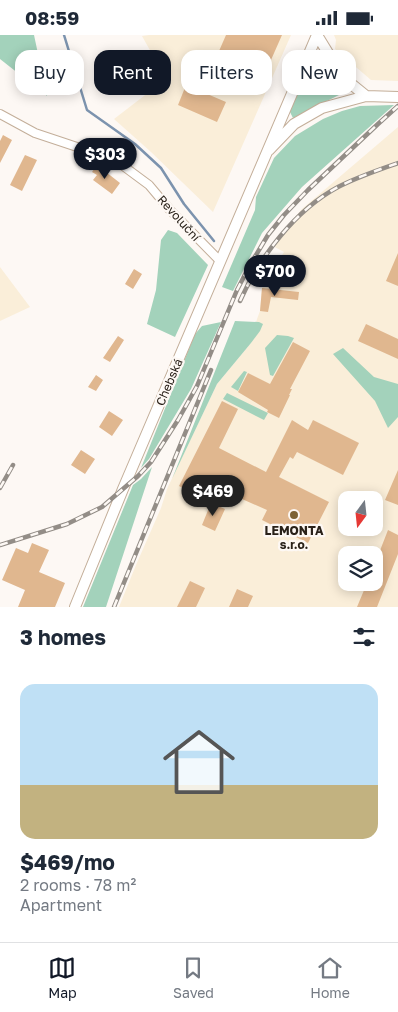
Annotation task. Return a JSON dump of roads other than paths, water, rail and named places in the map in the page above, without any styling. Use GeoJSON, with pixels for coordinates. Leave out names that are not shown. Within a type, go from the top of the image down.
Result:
{"type":"FeatureCollection","features":[{"type":"Feature","properties":{"kind":"street"},"geometry":{"type":"LineString","coordinates":[[317,35],[339,71],[366,96]]}},
{"type":"Feature","properties":{"kind":"street","name":"Chebská"},"geometry":{"type":"LineString","coordinates":[[74,607],[317,35]]}},
{"type":"Feature","properties":{"kind":"street"},"geometry":{"type":"LineString","coordinates":[[264,157],[294,124],[322,108],[366,96],[398,97]]}},
{"type":"Feature","properties":{"kind":"street","name":"Revoluční"},"geometry":{"type":"LineString","coordinates":[[0,114],[35,133],[92,152],[122,165],[149,185],[170,210],[220,261]]}},
{"type":"Feature","properties":{"kind":"waterway"},"geometry":{"type":"LineString","coordinates":[[64,35],[87,110],[135,144],[161,168],[184,204],[214,241]]}},
{"type":"Feature","properties":{"kind":"railway"},"geometry":{"type":"LineString","coordinates":[[0,545],[67,524],[102,507],[138,476],[151,462],[197,386],[237,290],[268,235],[308,190],[398,106]]}},
{"type":"Feature","properties":{"kind":"railway"},"geometry":{"type":"LineString","coordinates":[[240,301],[257,268],[268,252],[307,208],[345,183],[398,163]]}},
{"type":"Feature","properties":{"kind":"railway"},"geometry":{"type":"LineString","coordinates":[[114,607],[211,370]]}},
{"type":"Feature","properties":{"kind":"railway"},"geometry":{"type":"LineString","coordinates":[[0,488],[13,465]]}},
{"type":"Feature","properties":{"kind":"place","name":"LEMONTA s.r.o."},"geometry":{"type":"Point","coordinates":[294,515]}}]}
